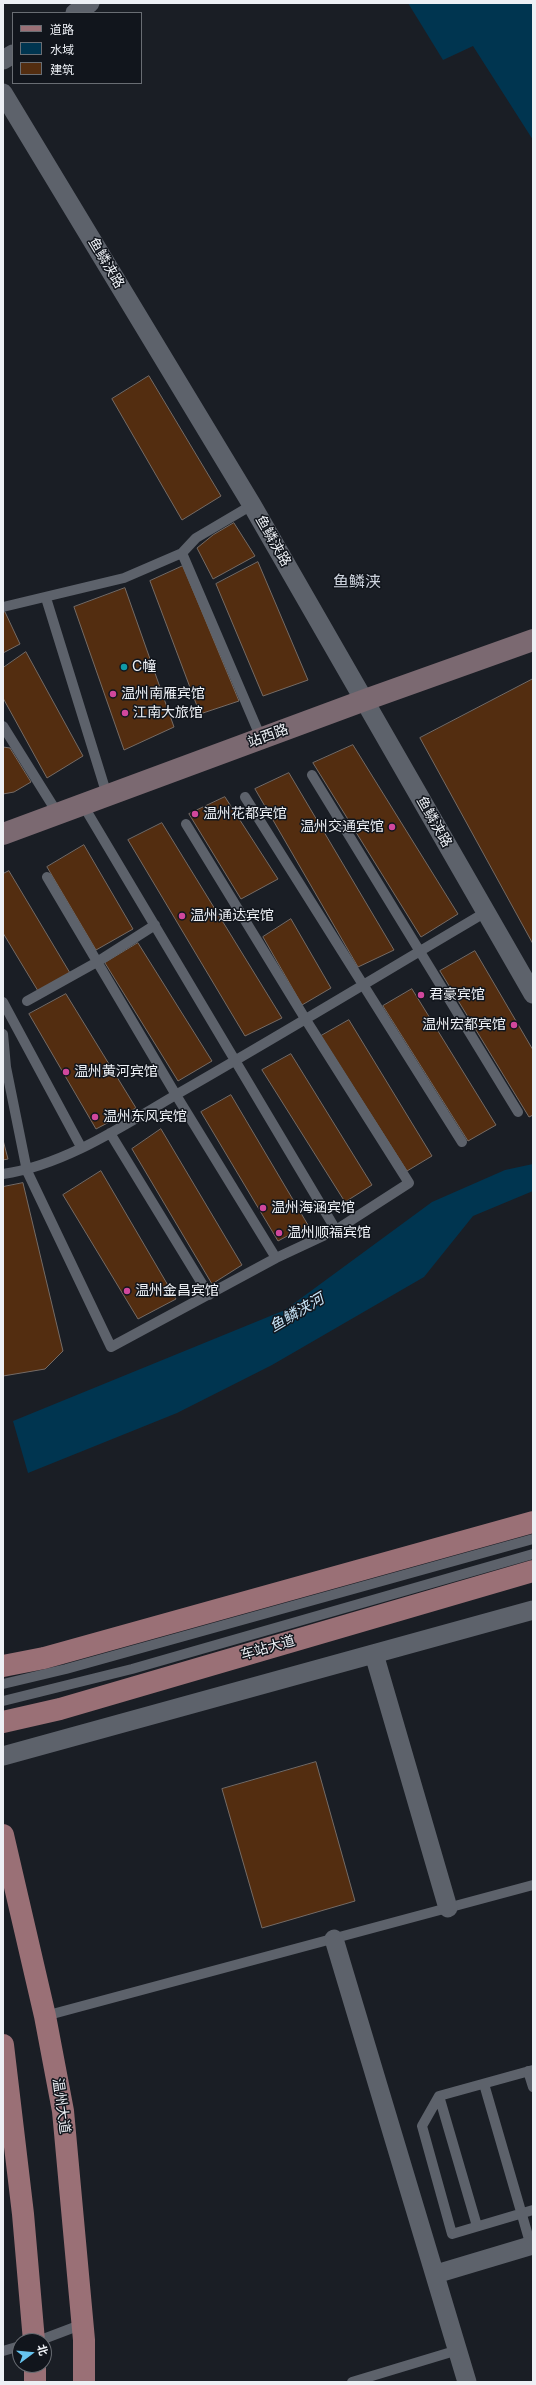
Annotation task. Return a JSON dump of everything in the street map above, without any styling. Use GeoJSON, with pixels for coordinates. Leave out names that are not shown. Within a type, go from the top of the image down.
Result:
{"type":"FeatureCollection","features":[{"type":"Feature","properties":{"kind":"main road"},"geometry":{"type":"LineString","coordinates":[[3,1666],[44,1658],[533,1522]]}},
{"type":"Feature","properties":{"kind":"main road","name":"车站大道"},"geometry":{"type":"LineString","coordinates":[[3,1722],[60,1709],[533,1571]]}},
{"type":"Feature","properties":{"kind":"main road","name":"温州大道"},"geometry":{"type":"LineString","coordinates":[[3,1835],[45,2016],[63,2111],[83,2324],[84,2382]]}},
{"type":"Feature","properties":{"kind":"main road"},"geometry":{"type":"LineString","coordinates":[[3,2045],[5,2076],[23,2214],[33,2333]]}},
{"type":"Feature","properties":{"kind":"street"},"geometry":{"type":"LineString","coordinates":[[76,12],[90,3]]}},
{"type":"Feature","properties":{"kind":"street"},"geometry":{"type":"LineString","coordinates":[[3,60],[12,55]]}},
{"type":"Feature","properties":{"kind":"street","name":"鱼鳞浃路"},"geometry":{"type":"LineString","coordinates":[[3,93],[252,505],[533,994]]}},
{"type":"Feature","properties":{"kind":"street","name":"站西路"},"geometry":{"type":"LineString","coordinates":[[3,834],[364,700],[533,640]]}},
{"type":"Feature","properties":{"kind":"street"},"geometry":{"type":"LineString","coordinates":[[3,1756],[533,1610]]}},
{"type":"Feature","properties":{"kind":"street"},"geometry":{"type":"LineString","coordinates":[[374,1654],[448,1908]]}},
{"type":"Feature","properties":{"kind":"street"},"geometry":{"type":"LineString","coordinates":[[334,1939],[436,2274],[467,2382]]}},
{"type":"Feature","properties":{"kind":"street"},"geometry":{"type":"LineString","coordinates":[[436,2274],[532,2245]]}},
{"type":"Feature","properties":{"kind":"lane"},"geometry":{"type":"LineString","coordinates":[[3,607],[118,580],[182,553],[196,538],[252,505]]}},
{"type":"Feature","properties":{"kind":"lane"},"geometry":{"type":"LineString","coordinates":[[182,553],[261,738]]}},
{"type":"Feature","properties":{"kind":"lane"},"geometry":{"type":"LineString","coordinates":[[46,598],[107,796]]}},
{"type":"Feature","properties":{"kind":"lane"},"geometry":{"type":"LineString","coordinates":[[3,726],[58,814]]}},
{"type":"Feature","properties":{"kind":"lane"},"geometry":{"type":"LineString","coordinates":[[312,775],[518,1112]]}},
{"type":"Feature","properties":{"kind":"lane"},"geometry":{"type":"LineString","coordinates":[[245,797],[462,1142]]}},
{"type":"Feature","properties":{"kind":"lane"},"geometry":{"type":"LineString","coordinates":[[83,804],[336,1230]]}},
{"type":"Feature","properties":{"kind":"lane"},"geometry":{"type":"LineString","coordinates":[[3,1034],[6,1067],[27,1171],[111,1347],[276,1258],[336,1230],[409,1183],[306,1020],[186,824]]}},
{"type":"Feature","properties":{"kind":"lane"},"geometry":{"type":"LineString","coordinates":[[47,877],[176,1095],[276,1258]]}},
{"type":"Feature","properties":{"kind":"lane"},"geometry":{"type":"LineString","coordinates":[[3,1174],[27,1171],[110,1133],[306,1020],[486,912]]}},
{"type":"Feature","properties":{"kind":"lane"},"geometry":{"type":"LineString","coordinates":[[27,1001],[97,962],[155,925]]}},
{"type":"Feature","properties":{"kind":"lane"},"geometry":{"type":"LineString","coordinates":[[3,1002],[81,1147]]}},
{"type":"Feature","properties":{"kind":"lane"},"geometry":{"type":"LineString","coordinates":[[110,1133],[209,1295]]}},
{"type":"Feature","properties":{"kind":"lane"},"geometry":{"type":"LineString","coordinates":[[3,1684],[66,1669],[533,1538]]}},
{"type":"Feature","properties":{"kind":"lane"},"geometry":{"type":"LineString","coordinates":[[3,1701],[132,1669],[533,1554]]}},
{"type":"Feature","properties":{"kind":"lane"},"geometry":{"type":"LineString","coordinates":[[45,2016],[533,1885]]}},
{"type":"Feature","properties":{"kind":"lane"},"geometry":{"type":"LineString","coordinates":[[533,2087],[531,2071],[439,2096],[422,2126],[452,2234],[533,2210]]}},
{"type":"Feature","properties":{"kind":"lane"},"geometry":{"type":"LineString","coordinates":[[484,2084],[521,2213],[532,2245]]}},
{"type":"Feature","properties":{"kind":"lane"},"geometry":{"type":"LineString","coordinates":[[439,2096],[477,2226]]}},
{"type":"Feature","properties":{"kind":"lane"},"geometry":{"type":"LineString","coordinates":[[52,2336],[83,2324]]}},
{"type":"Feature","properties":{"kind":"lane"},"geometry":{"type":"LineString","coordinates":[[352,2382],[458,2350]]}},
{"type":"Feature","properties":{"kind":"water"},"geometry":{"type":"Polygon","coordinates":[[[408,3],[533,3],[533,140],[473,46],[443,60],[408,3]]]}},
{"type":"Feature","properties":{"kind":"water","name":"鱼鳞浃河"},"geometry":{"type":"Polygon","coordinates":[[[533,1164],[533,1191],[473,1216],[424,1277],[272,1365],[177,1413],[28,1473],[13,1421],[285,1310],[432,1202],[505,1170],[533,1164]]]}},
{"type":"Feature","properties":{"kind":"building"},"geometry":{"type":"Polygon","coordinates":[[[149,376],[221,496],[182,520],[112,399],[149,376]]]}},
{"type":"Feature","properties":{"kind":"building"},"geometry":{"type":"Polygon","coordinates":[[[234,523],[255,556],[213,579],[197,548],[213,535],[234,523]]]}},
{"type":"Feature","properties":{"kind":"building"},"geometry":{"type":"Polygon","coordinates":[[[258,562],[308,680],[263,696],[216,584],[258,562]]]}},
{"type":"Feature","properties":{"kind":"building"},"geometry":{"type":"Polygon","coordinates":[[[183,566],[239,701],[200,714],[150,581],[183,566]]]}},
{"type":"Feature","properties":{"kind":"building","name":"C幢"},"geometry":{"type":"Polygon","coordinates":[[[125,588],[174,727],[124,750],[74,607],[125,588]]]}},
{"type":"Feature","properties":{"kind":"building"},"geometry":{"type":"Polygon","coordinates":[[[5,612],[20,644],[3,653],[3,613],[5,612]]]}},
{"type":"Feature","properties":{"kind":"building"},"geometry":{"type":"Polygon","coordinates":[[[26,652],[83,756],[47,778],[3,698],[3,668],[26,652]]]}},
{"type":"Feature","properties":{"kind":"building"},"geometry":{"type":"Polygon","coordinates":[[[533,679],[533,944],[420,738],[533,679]]]}},
{"type":"Feature","properties":{"kind":"building"},"geometry":{"type":"Polygon","coordinates":[[[353,745],[458,914],[421,937],[313,763],[353,745]]]}},
{"type":"Feature","properties":{"kind":"building"},"geometry":{"type":"Polygon","coordinates":[[[3,747],[10,748],[31,782],[14,792],[3,794],[3,747]]]}},
{"type":"Feature","properties":{"kind":"building"},"geometry":{"type":"Polygon","coordinates":[[[289,773],[394,950],[358,967],[255,789],[289,773]]]}},
{"type":"Feature","properties":{"kind":"building"},"geometry":{"type":"Polygon","coordinates":[[[225,797],[278,879],[241,899],[189,814],[225,797]]]}},
{"type":"Feature","properties":{"kind":"building"},"geometry":{"type":"Polygon","coordinates":[[[162,823],[282,1018],[245,1036],[128,840],[162,823]]]}},
{"type":"Feature","properties":{"kind":"building"},"geometry":{"type":"Polygon","coordinates":[[[84,845],[133,929],[96,950],[47,867],[84,845]]]}},
{"type":"Feature","properties":{"kind":"building"},"geometry":{"type":"Polygon","coordinates":[[[9,871],[70,973],[38,991],[3,933],[3,874],[9,871]]]}},
{"type":"Feature","properties":{"kind":"building"},"geometry":{"type":"Polygon","coordinates":[[[291,919],[331,988],[302,1005],[263,937],[291,919]]]}},
{"type":"Feature","properties":{"kind":"building"},"geometry":{"type":"Polygon","coordinates":[[[138,943],[212,1061],[178,1081],[105,963],[138,943]]]}},
{"type":"Feature","properties":{"kind":"building"},"geometry":{"type":"Polygon","coordinates":[[[475,951],[533,1050],[533,1115],[529,1117],[440,971],[475,951]]]}},
{"type":"Feature","properties":{"kind":"building"},"geometry":{"type":"Polygon","coordinates":[[[412,989],[496,1125],[468,1141],[383,1006],[412,989]]]}},
{"type":"Feature","properties":{"kind":"building"},"geometry":{"type":"Polygon","coordinates":[[[66,994],[136,1108],[96,1129],[29,1014],[66,994]]]}},
{"type":"Feature","properties":{"kind":"building"},"geometry":{"type":"Polygon","coordinates":[[[349,1020],[432,1156],[407,1171],[321,1036],[349,1020]]]}},
{"type":"Feature","properties":{"kind":"building"},"geometry":{"type":"Polygon","coordinates":[[[291,1054],[372,1185],[345,1202],[262,1070],[291,1054]]]}},
{"type":"Feature","properties":{"kind":"building"},"geometry":{"type":"Polygon","coordinates":[[[231,1095],[308,1225],[278,1241],[201,1112],[231,1095]]]}},
{"type":"Feature","properties":{"kind":"building"},"geometry":{"type":"Polygon","coordinates":[[[161,1129],[242,1265],[212,1284],[132,1149],[161,1129]]]}},
{"type":"Feature","properties":{"kind":"building"},"geometry":{"type":"Polygon","coordinates":[[[3,1140],[8,1159],[3,1160],[3,1140]]]}},
{"type":"Feature","properties":{"kind":"building"},"geometry":{"type":"Polygon","coordinates":[[[101,1171],[176,1299],[138,1319],[63,1195],[101,1171]]]}},
{"type":"Feature","properties":{"kind":"building"},"geometry":{"type":"Polygon","coordinates":[[[23,1183],[63,1351],[45,1369],[3,1376],[3,1187],[23,1183]]]}},
{"type":"Feature","properties":{"kind":"building"},"geometry":{"type":"Polygon","coordinates":[[[316,1762],[355,1901],[262,1928],[222,1789],[316,1762]]]}},
{"type":"Feature","properties":{"kind":"place","name":"C幢"},"geometry":{"type":"Point","coordinates":[124,667]}},
{"type":"Feature","properties":{"kind":"place","name":"温州南雁宾馆"},"geometry":{"type":"Point","coordinates":[113,694]}},
{"type":"Feature","properties":{"kind":"place","name":"江南大旅馆"},"geometry":{"type":"Point","coordinates":[125,713]}},
{"type":"Feature","properties":{"kind":"place","name":"温州花都宾馆"},"geometry":{"type":"Point","coordinates":[195,814]}},
{"type":"Feature","properties":{"kind":"place","name":"温州交通宾馆"},"geometry":{"type":"Point","coordinates":[392,827]}},
{"type":"Feature","properties":{"kind":"place","name":"温州通达宾馆"},"geometry":{"type":"Point","coordinates":[182,916]}},
{"type":"Feature","properties":{"kind":"place","name":"君豪宾馆"},"geometry":{"type":"Point","coordinates":[421,995]}},
{"type":"Feature","properties":{"kind":"place","name":"温州宏都宾馆"},"geometry":{"type":"Point","coordinates":[514,1025]}},
{"type":"Feature","properties":{"kind":"place","name":"温州黄河宾馆"},"geometry":{"type":"Point","coordinates":[66,1072]}},
{"type":"Feature","properties":{"kind":"place","name":"温州东风宾馆"},"geometry":{"type":"Point","coordinates":[95,1117]}},
{"type":"Feature","properties":{"kind":"place","name":"温州海涵宾馆"},"geometry":{"type":"Point","coordinates":[263,1208]}},
{"type":"Feature","properties":{"kind":"place","name":"温州顺福宾馆"},"geometry":{"type":"Point","coordinates":[279,1233]}},
{"type":"Feature","properties":{"kind":"place","name":"温州金昌宾馆"},"geometry":{"type":"Point","coordinates":[127,1291]}},
{"type":"Feature","properties":{"kind":"district","name":"鱼鳞浃"},"geometry":{"type":"Point","coordinates":[357,582]}}]}
